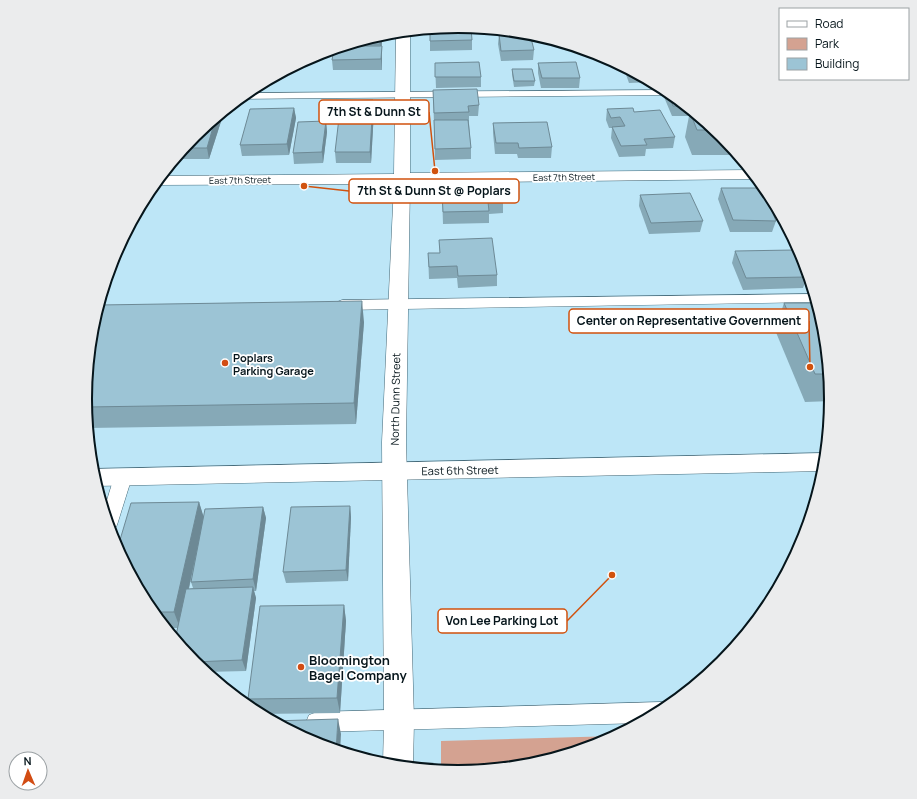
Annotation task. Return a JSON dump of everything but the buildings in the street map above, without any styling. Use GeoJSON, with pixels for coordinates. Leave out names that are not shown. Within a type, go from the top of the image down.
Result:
{"type":"FeatureCollection","features":[{"type":"Feature","properties":{"kind":"street","name":"North Dunn Street"},"geometry":{"type":"LineString","coordinates":[[398,761],[399,720],[395,471],[397,304],[402,178],[403,37]]}},
{"type":"Feature","properties":{"kind":"street","name":"East 7th Street"},"geometry":{"type":"LineString","coordinates":[[165,181],[748,175]]}},
{"type":"Feature","properties":{"kind":"street","name":"East 6th Street"},"geometry":{"type":"LineString","coordinates":[[100,477],[819,462]]}},
{"type":"Feature","properties":{"kind":"lane"},"geometry":{"type":"LineString","coordinates":[[254,96],[659,93]]}},
{"type":"Feature","properties":{"kind":"lane"},"geometry":{"type":"LineString","coordinates":[[325,305],[811,298]]}},
{"type":"Feature","properties":{"kind":"lane"},"geometry":{"type":"LineString","coordinates":[[111,516],[123,476]]}},
{"type":"Feature","properties":{"kind":"lane"},"geometry":{"type":"LineString","coordinates":[[298,723],[649,712]]}},
{"type":"Feature","properties":{"kind":"green space"},"geometry":{"type":"Polygon","coordinates":[[[602,736],[576,747],[530,759],[506,763],[458,766],[441,765],[441,741],[602,736]]]}},
{"type":"Feature","properties":{"kind":"place","name":"7th St & Dunn St"},"geometry":{"type":"Point","coordinates":[435,171]}},
{"type":"Feature","properties":{"kind":"place","name":"7th St & Dunn St @ Poplars"},"geometry":{"type":"Point","coordinates":[304,186]}},
{"type":"Feature","properties":{"kind":"place","name":"Poplars Parking Garage"},"geometry":{"type":"Point","coordinates":[225,363]}},
{"type":"Feature","properties":{"kind":"place","name":"Center on Representative Government"},"geometry":{"type":"Point","coordinates":[810,367]}},
{"type":"Feature","properties":{"kind":"place","name":"Von Lee Parking Lot"},"geometry":{"type":"Point","coordinates":[612,575]}},
{"type":"Feature","properties":{"kind":"place","name":"Bloomington Bagel Company"},"geometry":{"type":"Point","coordinates":[301,667]}}]}
